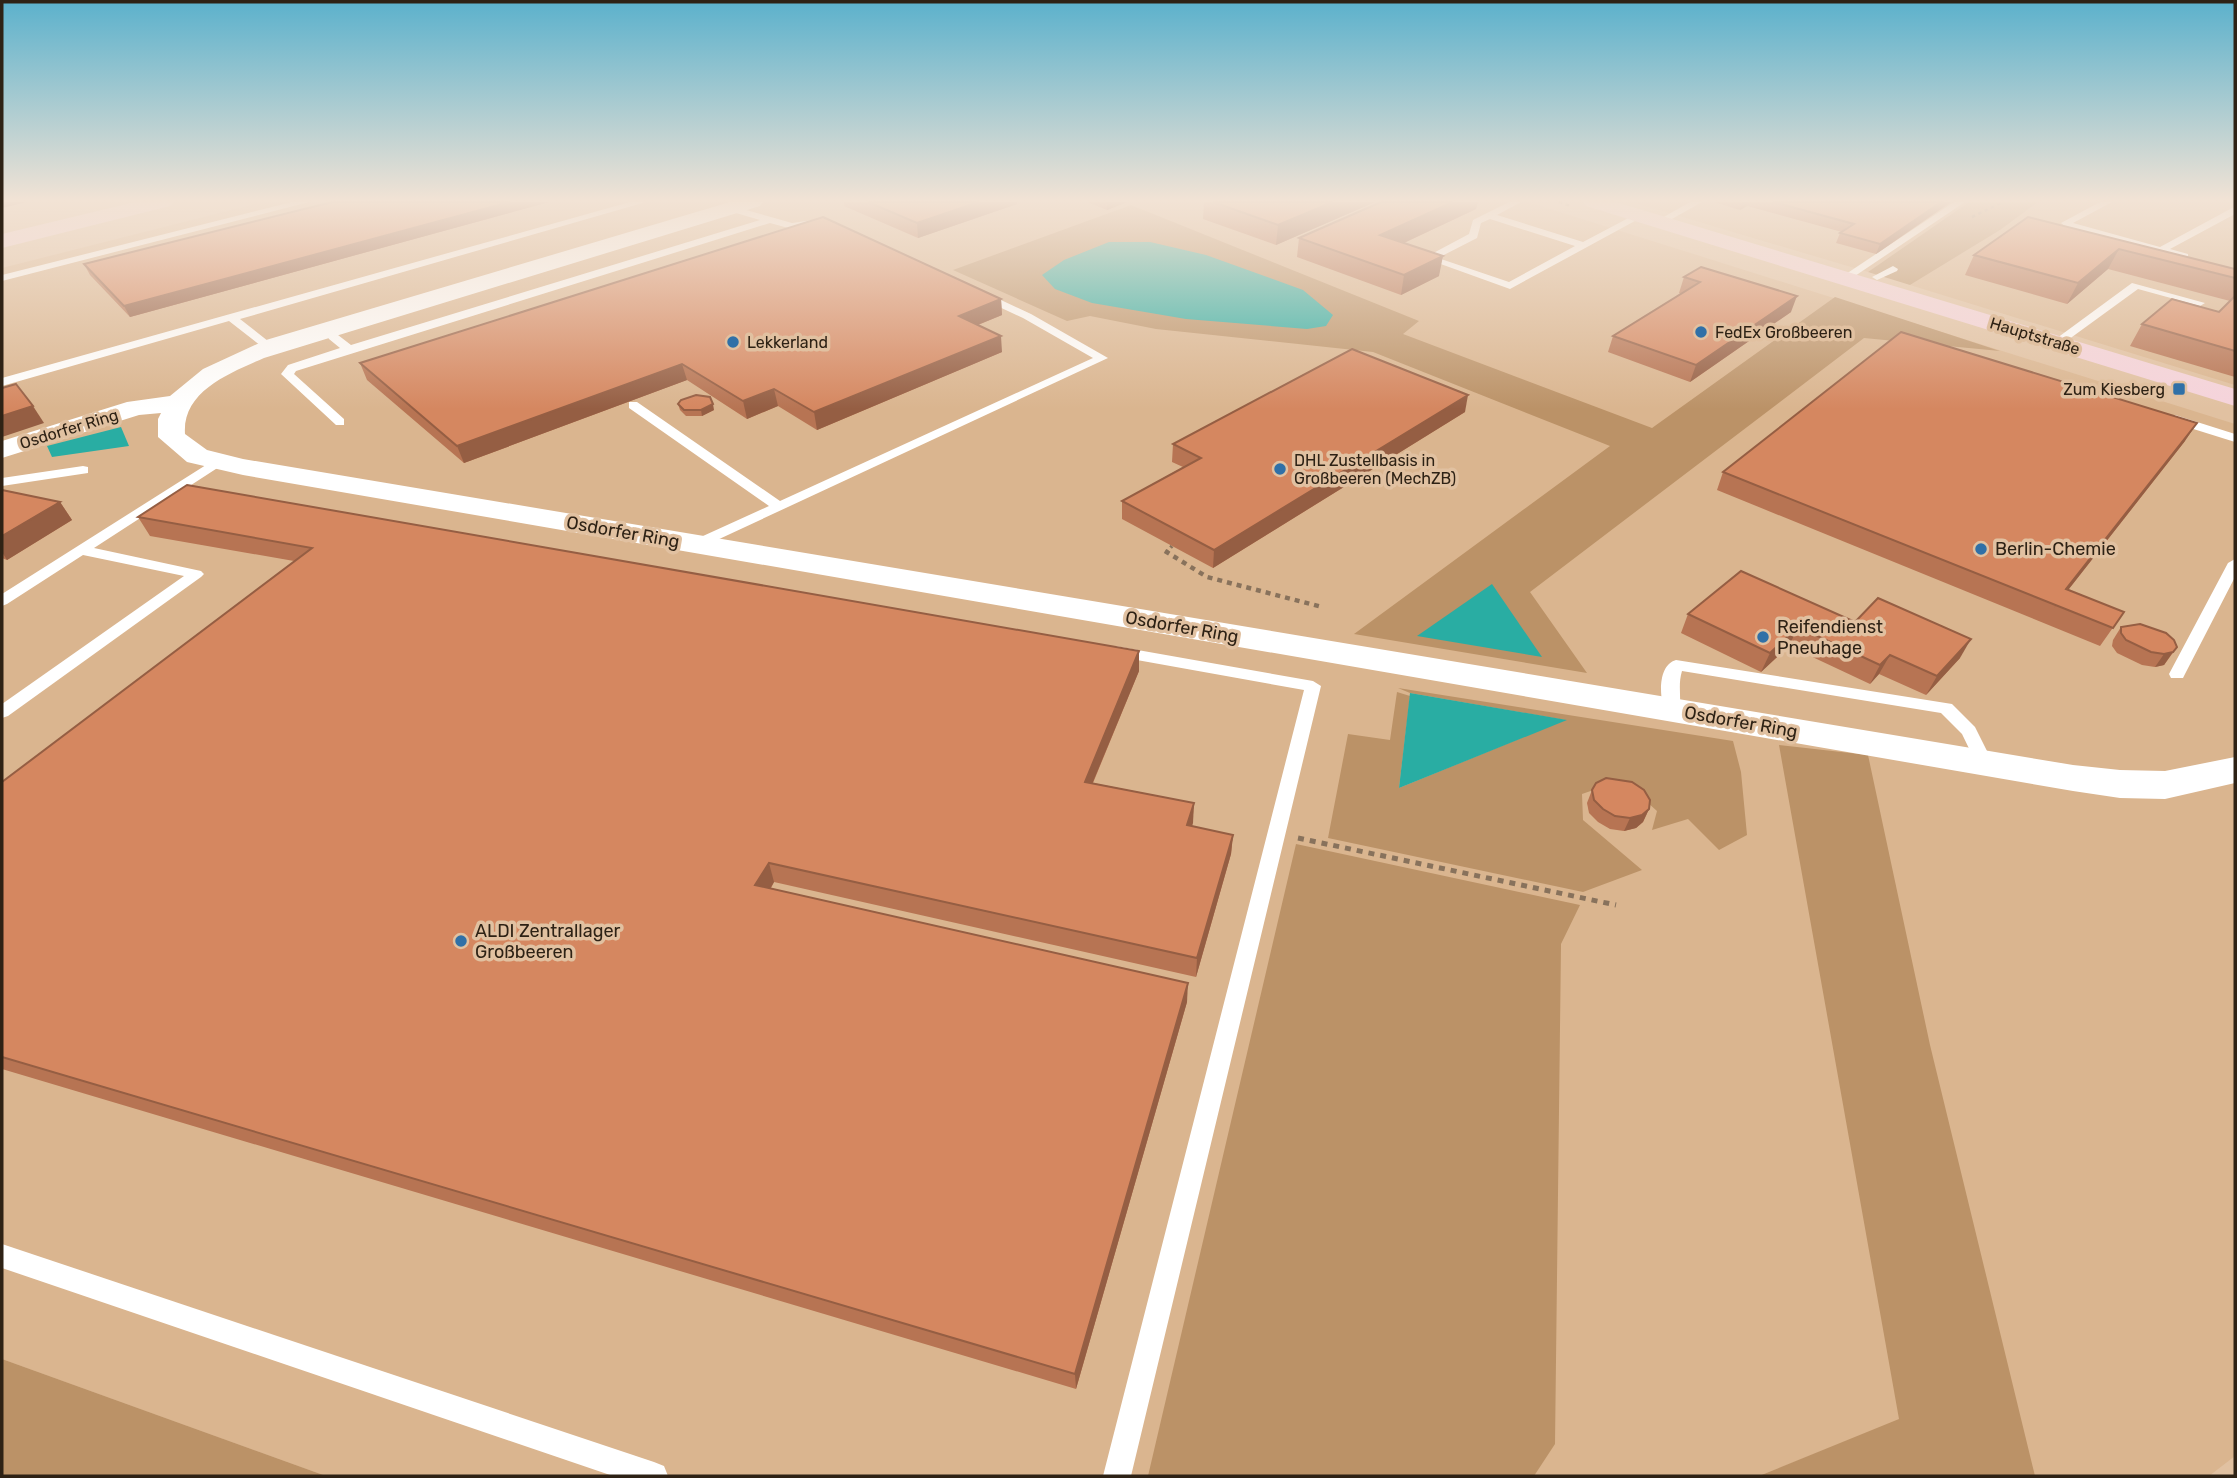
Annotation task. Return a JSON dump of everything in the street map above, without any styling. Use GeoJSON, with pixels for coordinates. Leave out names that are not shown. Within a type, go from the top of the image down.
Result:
{"type":"FeatureCollection","features":[{"type":"Feature","properties":{"kind":"street"},"geometry":{"type":"LineString","coordinates":[[178,403],[213,373],[269,347],[339,339],[556,271]]}},
{"type":"Feature","properties":{"kind":"street","name":"Hauptstraße"},"geometry":{"type":"LineString","coordinates":[[1822,271],[2235,398]]}},
{"type":"Feature","properties":{"kind":"street","name":"Osdorfer Ring"},"geometry":{"type":"LineString","coordinates":[[2,450],[136,408],[178,403]]}},
{"type":"Feature","properties":{"kind":"street","name":"Osdorfer Ring"},"geometry":{"type":"LineString","coordinates":[[178,403],[170,419],[172,437],[197,456],[213,476],[696,544],[1984,763],[2131,785],[2165,785],[2235,770]]}},
{"type":"Feature","properties":{"kind":"lane"},"geometry":{"type":"LineString","coordinates":[[2,278],[30,271]]}},
{"type":"Feature","properties":{"kind":"lane"},"geometry":{"type":"LineString","coordinates":[[2,383],[398,271]]}},
{"type":"Feature","properties":{"kind":"lane"},"geometry":{"type":"LineString","coordinates":[[1467,271],[1510,286],[1538,271]]}},
{"type":"Feature","properties":{"kind":"lane"},"geometry":{"type":"LineString","coordinates":[[1845,278],[1856,271]]}},
{"type":"Feature","properties":{"kind":"lane"},"geometry":{"type":"LineString","coordinates":[[1877,277],[1889,271]]}},
{"type":"Feature","properties":{"kind":"lane"},"geometry":{"type":"LineString","coordinates":[[2057,343],[2136,285],[2200,303]]}},
{"type":"Feature","properties":{"kind":"lane"},"geometry":{"type":"LineString","coordinates":[[696,544],[1102,358],[1027,316],[964,287]]}},
{"type":"Feature","properties":{"kind":"lane"},"geometry":{"type":"LineString","coordinates":[[232,318],[269,347]]}},
{"type":"Feature","properties":{"kind":"lane"},"geometry":{"type":"LineString","coordinates":[[339,339],[292,368],[287,374],[340,422]]}},
{"type":"Feature","properties":{"kind":"lane"},"geometry":{"type":"LineString","coordinates":[[633,405],[778,506]]}},
{"type":"Feature","properties":{"kind":"lane"},"geometry":{"type":"LineString","coordinates":[[2158,414],[2235,438]]}},
{"type":"Feature","properties":{"kind":"lane"},"geometry":{"type":"LineString","coordinates":[[2,482],[82,470]]}},
{"type":"Feature","properties":{"kind":"lane"},"geometry":{"type":"LineString","coordinates":[[182,485],[213,476]]}},
{"type":"Feature","properties":{"kind":"lane"},"geometry":{"type":"LineString","coordinates":[[2,601],[182,485],[213,476]]}},
{"type":"Feature","properties":{"kind":"lane"},"geometry":{"type":"LineString","coordinates":[[2,712],[196,573],[81,550]]}},
{"type":"Feature","properties":{"kind":"lane"},"geometry":{"type":"LineString","coordinates":[[2177,674],[2235,563]]}},
{"type":"Feature","properties":{"kind":"lane"},"geometry":{"type":"LineString","coordinates":[[1095,648],[1313,686],[1117,1476]]}},
{"type":"Feature","properties":{"kind":"lane"},"geometry":{"type":"LineString","coordinates":[[1672,710],[1668,685],[1676,665],[1946,708],[1969,731],[1984,763]]}},
{"type":"Feature","properties":{"kind":"lane"},"geometry":{"type":"LineString","coordinates":[[2,1256],[654,1476]]}},
{"type":"Feature","properties":{"kind":"path"},"geometry":{"type":"LineString","coordinates":[[1172,546],[1164,552],[1207,577],[1322,607]]}},
{"type":"Feature","properties":{"kind":"path"},"geometry":{"type":"LineString","coordinates":[[1276,834],[1616,905]]}},
{"type":"Feature","properties":{"kind":"shaded area"},"geometry":{"type":"Polygon","coordinates":[[[2,271],[1748,271],[2235,424],[2235,1456],[2209,1476],[1983,1476],[1899,1420],[1759,1476],[326,1476],[2,1359],[2,271]]]}},
{"type":"Feature","properties":{"kind":"shaded area"},"geometry":{"type":"Polygon","coordinates":[[[955,271],[1295,271],[1419,321],[1403,334],[1652,428],[1835,297],[2000,351],[1864,338],[1530,592],[1587,673],[1354,634],[1610,446],[1373,352],[1156,329],[1090,316],[1067,321],[955,271]]]}},
{"type":"Feature","properties":{"kind":"shaded area"},"geometry":{"type":"Polygon","coordinates":[[[1869,271],[1933,271],[1910,285],[1869,271]]]}},
{"type":"Feature","properties":{"kind":"shaded area"},"geometry":{"type":"Polygon","coordinates":[[[1933,271],[2235,271],[2235,385],[1910,285],[1933,271]]]}},
{"type":"Feature","properties":{"kind":"shaded area"},"geometry":{"type":"Polygon","coordinates":[[[1398,688],[1733,741],[1741,772],[1747,835],[1719,850],[1688,819],[1652,830],[1657,811],[1638,794],[1608,785],[1582,794],[1583,820],[1642,870],[1583,892],[1328,838],[1348,734],[1390,740],[1397,692],[1410,696],[1399,788],[1565,720],[1410,693],[1398,688]]]}},
{"type":"Feature","properties":{"kind":"shaded area"},"geometry":{"type":"Polygon","coordinates":[[[1779,745],[1868,755],[1930,1045],[2035,1476],[1759,1476],[1899,1419],[1779,745]]]}},
{"type":"Feature","properties":{"kind":"shaded area"},"geometry":{"type":"Polygon","coordinates":[[[1296,844],[1580,905],[1561,944],[1555,1444],[1534,1476],[1148,1476],[1296,844]]]}},
{"type":"Feature","properties":{"kind":"shaded area"},"geometry":{"type":"Polygon","coordinates":[[[2,1359],[326,1476],[2,1476],[2,1359]]]}},
{"type":"Feature","properties":{"kind":"water"},"geometry":{"type":"Polygon","coordinates":[[[1048,271],[1250,271],[1303,290],[1333,315],[1326,326],[1307,329],[1186,319],[1092,303],[1055,289],[1042,275],[1048,271]]]}},
{"type":"Feature","properties":{"kind":"water"},"geometry":{"type":"Polygon","coordinates":[[[121,427],[129,446],[52,457],[47,446],[121,427]]]}},
{"type":"Feature","properties":{"kind":"water"},"geometry":{"type":"Polygon","coordinates":[[[1492,584],[1542,657],[1417,636],[1492,584]]]}},
{"type":"Feature","properties":{"kind":"water"},"geometry":{"type":"Polygon","coordinates":[[[1410,693],[1567,720],[1399,788],[1410,693]]]}},
{"type":"Feature","properties":{"kind":"building"},"geometry":{"type":"Polygon","coordinates":[[[91,271],[254,271],[124,306],[91,271]]]}},
{"type":"Feature","properties":{"kind":"building","name":"Lekkerland"},"geometry":{"type":"Polygon","coordinates":[[[652,271],[940,271],[1001,299],[959,316],[1001,336],[814,412],[774,389],[743,401],[682,364],[457,446],[360,363],[652,271]]]}},
{"type":"Feature","properties":{"kind":"building"},"geometry":{"type":"Polygon","coordinates":[[[1393,271],[1412,271],[1404,275],[1393,271]]]}},
{"type":"Feature","properties":{"kind":"building","name":"FedEx Großbeeren"},"geometry":{"type":"Polygon","coordinates":[[[1694,271],[1714,271],[1797,296],[1696,365],[1613,336],[1700,282],[1684,277],[1694,271]]]}},
{"type":"Feature","properties":{"kind":"building"},"geometry":{"type":"Polygon","coordinates":[[[2033,271],[2093,271],[2078,283],[2033,271]]]}},
{"type":"Feature","properties":{"kind":"building"},"geometry":{"type":"Polygon","coordinates":[[[2207,271],[2235,271],[2235,278],[2207,271]]]}},
{"type":"Feature","properties":{"kind":"building"},"geometry":{"type":"Polygon","coordinates":[[[2235,296],[2235,351],[2142,324],[2172,299],[2219,312],[2235,296]]]}},
{"type":"Feature","properties":{"kind":"building","name":"Berlin-Chemie"},"geometry":{"type":"Polygon","coordinates":[[[1901,332],[2197,423],[2066,589],[2124,612],[2113,628],[1723,472],[1901,332]]]}},
{"type":"Feature","properties":{"kind":"building","name":"DHL Zustellbasis in Großbeeren (MechZB)"},"geometry":{"type":"Polygon","coordinates":[[[1352,349],[1468,395],[1214,550],[1122,501],[1201,458],[1173,444],[1352,349]]]}},
{"type":"Feature","properties":{"kind":"building"},"geometry":{"type":"Polygon","coordinates":[[[16,384],[33,406],[2,416],[2,388],[16,384]]]}},
{"type":"Feature","properties":{"kind":"building"},"geometry":{"type":"Polygon","coordinates":[[[696,395],[710,397],[713,404],[701,410],[684,410],[678,404],[681,400],[696,395]]]}},
{"type":"Feature","properties":{"kind":"building","name":"ALDI Zentrallager Großbeeren"},"geometry":{"type":"Polygon","coordinates":[[[187,485],[1139,651],[1085,782],[1194,803],[1187,825],[1233,835],[1197,958],[769,863],[755,885],[1188,983],[1075,1374],[2,1057],[2,782],[312,548],[138,517],[187,485]]]}},
{"type":"Feature","properties":{"kind":"building"},"geometry":{"type":"Polygon","coordinates":[[[2,490],[60,502],[2,536],[2,490]]]}},
{"type":"Feature","properties":{"kind":"building"},"geometry":{"type":"Polygon","coordinates":[[[1741,571],[1855,622],[1878,598],[1971,639],[1937,676],[1890,655],[1880,665],[1798,627],[1770,653],[1688,614],[1741,571]]]}},
{"type":"Feature","properties":{"kind":"building"},"geometry":{"type":"Polygon","coordinates":[[[2140,624],[2166,633],[2177,647],[2173,652],[2164,654],[2151,652],[2126,640],[2121,633],[2121,627],[2140,624]]]}},
{"type":"Feature","properties":{"kind":"building"},"geometry":{"type":"Polygon","coordinates":[[[1606,778],[1632,782],[1644,790],[1650,800],[1649,809],[1642,815],[1630,818],[1615,816],[1603,809],[1594,800],[1592,790],[1596,783],[1606,778]]]}},
{"type":"Feature","properties":{"kind":"place","name":"FedEx Großbeeren"},"geometry":{"type":"Point","coordinates":[1701,332]}},
{"type":"Feature","properties":{"kind":"place","name":"Lekkerland"},"geometry":{"type":"Point","coordinates":[733,342]}},
{"type":"Feature","properties":{"kind":"place","name":"Zum Kiesberg"},"geometry":{"type":"Point","coordinates":[2179,389]}},
{"type":"Feature","properties":{"kind":"place","name":"DHL Zustellbasis in Großbeeren (MechZB)"},"geometry":{"type":"Point","coordinates":[1280,469]}},
{"type":"Feature","properties":{"kind":"place","name":"Berlin-Chemie"},"geometry":{"type":"Point","coordinates":[1981,549]}},
{"type":"Feature","properties":{"kind":"place","name":"Reifendienst Pneuhage"},"geometry":{"type":"Point","coordinates":[1763,637]}},
{"type":"Feature","properties":{"kind":"place","name":"ALDI Zentrallager Großbeeren"},"geometry":{"type":"Point","coordinates":[461,941]}}]}
